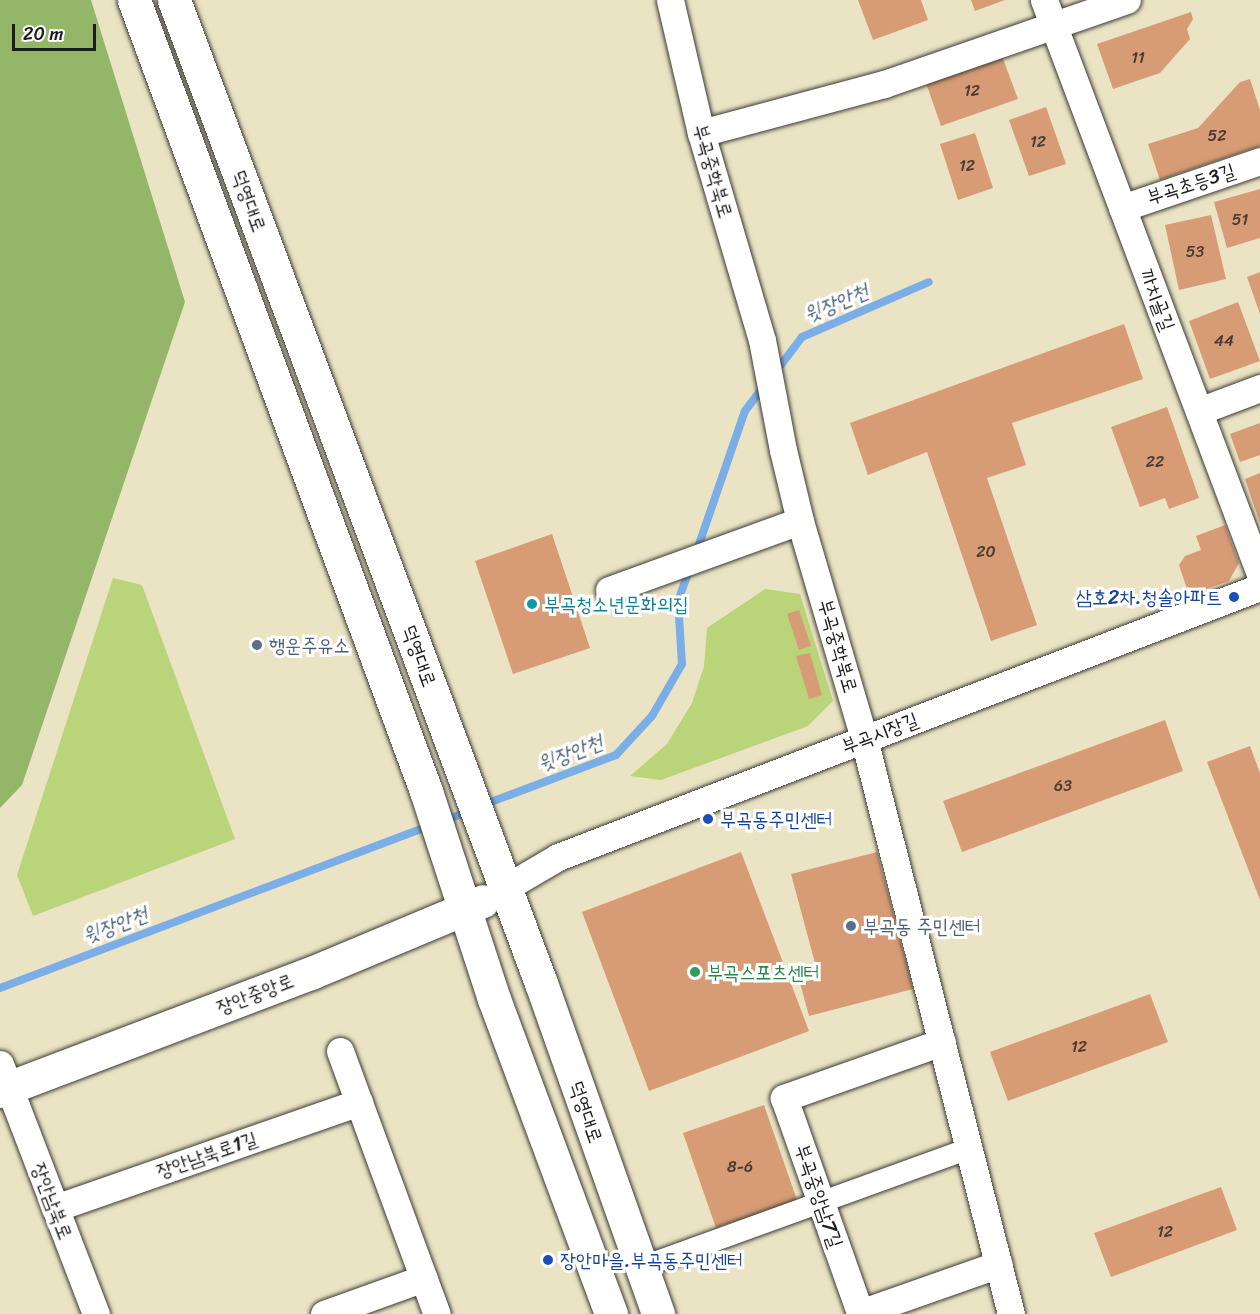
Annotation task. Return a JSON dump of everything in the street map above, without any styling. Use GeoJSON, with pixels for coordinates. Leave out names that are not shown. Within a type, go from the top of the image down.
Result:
{"type":"FeatureCollection","features":[{"type":"Feature","properties":{"kind":"street","name":"덕영대로"},"geometry":{"type":"LineString","coordinates":[[134,0],[431,805],[498,1010],[610,1314]]}},
{"type":"Feature","properties":{"kind":"street","name":"덕영대로"},"geometry":{"type":"LineString","coordinates":[[174,0],[506,888],[658,1314]]}},
{"type":"Feature","properties":{"kind":"street","name":"부곡중학북로"},"geometry":{"type":"LineString","coordinates":[[670,0],[701,133],[762,340],[783,450],[800,521],[864,739]]}},
{"type":"Feature","properties":{"kind":"street","name":"까치골길"},"geometry":{"type":"LineString","coordinates":[[1044,0],[1260,574]]}},
{"type":"Feature","properties":{"kind":"street"},"geometry":{"type":"LineString","coordinates":[[701,133],[884,84],[1127,0]]}},
{"type":"Feature","properties":{"kind":"street","name":"부곡초등3길"},"geometry":{"type":"LineString","coordinates":[[1122,207],[1260,161]]}},
{"type":"Feature","properties":{"kind":"street"},"geometry":{"type":"LineString","coordinates":[[1198,411],[1260,388]]}},
{"type":"Feature","properties":{"kind":"street"},"geometry":{"type":"LineString","coordinates":[[609,590],[800,521]]}},
{"type":"Feature","properties":{"kind":"street","name":"부곡시장길"},"geometry":{"type":"LineString","coordinates":[[506,888],[558,857],[1260,587]]}},
{"type":"Feature","properties":{"kind":"street"},"geometry":{"type":"LineString","coordinates":[[864,739],[1011,1314]]}},
{"type":"Feature","properties":{"kind":"street","name":"장안중앙로"},"geometry":{"type":"LineString","coordinates":[[3,1081],[311,973],[465,910],[506,888]]}},
{"type":"Feature","properties":{"kind":"street","name":"부곡중앙남7길"},"geometry":{"type":"LineString","coordinates":[[942,1042],[784,1098],[860,1313],[999,1264]]}},
{"type":"Feature","properties":{"kind":"street"},"geometry":{"type":"LineString","coordinates":[[340,1051],[437,1314]]}},
{"type":"Feature","properties":{"kind":"street","name":"장안남북로"},"geometry":{"type":"LineString","coordinates":[[3,1081],[96,1314]]}},
{"type":"Feature","properties":{"kind":"street","name":"장안남북로1길"},"geometry":{"type":"LineString","coordinates":[[55,1208],[358,1102]]}},
{"type":"Feature","properties":{"kind":"street"},"geometry":{"type":"LineString","coordinates":[[640,1267],[969,1148]]}},
{"type":"Feature","properties":{"kind":"street"},"geometry":{"type":"LineString","coordinates":[[324,1314],[424,1278]]}},
{"type":"Feature","properties":{"kind":"green space"},"geometry":{"type":"Polygon","coordinates":[[[0,0],[91,0],[185,302],[22,785],[0,808],[0,0]]]}},
{"type":"Feature","properties":{"kind":"green space"},"geometry":{"type":"Polygon","coordinates":[[[113,578],[142,585],[235,839],[33,916],[17,875],[113,578]]]}},
{"type":"Feature","properties":{"kind":"green space"},"geometry":{"type":"Polygon","coordinates":[[[765,589],[800,594],[833,701],[808,726],[661,780],[630,776],[667,744],[692,703],[704,666],[707,628],[765,589]]]}},
{"type":"Feature","properties":{"kind":"building"},"geometry":{"type":"Polygon","coordinates":[[[858,0],[921,0],[928,20],[873,40],[858,0]]]}},
{"type":"Feature","properties":{"kind":"building"},"geometry":{"type":"Polygon","coordinates":[[[971,0],[1005,0],[975,11],[971,0]]]}},
{"type":"Feature","properties":{"kind":"building"},"geometry":{"type":"Polygon","coordinates":[[[1191,12],[1193,19],[1187,29],[1190,39],[1160,73],[1113,89],[1097,44],[1191,12]]]}},
{"type":"Feature","properties":{"kind":"building"},"geometry":{"type":"Polygon","coordinates":[[[1002,56],[1018,99],[941,126],[926,83],[1002,56]]]}},
{"type":"Feature","properties":{"kind":"building"},"geometry":{"type":"Polygon","coordinates":[[[1250,79],[1260,110],[1260,146],[1160,180],[1148,144],[1198,128],[1240,82],[1250,79]]]}},
{"type":"Feature","properties":{"kind":"building"},"geometry":{"type":"Polygon","coordinates":[[[1046,107],[1066,164],[1029,176],[1009,120],[1046,107]]]}},
{"type":"Feature","properties":{"kind":"building"},"geometry":{"type":"Polygon","coordinates":[[[975,133],[993,188],[958,200],[940,144],[975,133]]]}},
{"type":"Feature","properties":{"kind":"building"},"geometry":{"type":"Polygon","coordinates":[[[1260,189],[1260,238],[1227,248],[1214,202],[1260,189]]]}},
{"type":"Feature","properties":{"kind":"building"},"geometry":{"type":"Polygon","coordinates":[[[1211,215],[1226,279],[1179,290],[1165,225],[1211,215]]]}},
{"type":"Feature","properties":{"kind":"building"},"geometry":{"type":"Polygon","coordinates":[[[1260,272],[1260,314],[1247,277],[1260,272]]]}},
{"type":"Feature","properties":{"kind":"building"},"geometry":{"type":"Polygon","coordinates":[[[1238,302],[1260,361],[1210,379],[1189,321],[1238,302]]]}},
{"type":"Feature","properties":{"kind":"building"},"geometry":{"type":"Polygon","coordinates":[[[1124,324],[1143,379],[1012,423],[1026,465],[987,478],[1037,625],[991,641],[927,452],[868,475],[850,423],[1124,324]]]}},
{"type":"Feature","properties":{"kind":"building"},"geometry":{"type":"Polygon","coordinates":[[[1167,407],[1199,498],[1169,509],[1165,498],[1140,507],[1111,427],[1167,407]]]}},
{"type":"Feature","properties":{"kind":"building"},"geometry":{"type":"Polygon","coordinates":[[[1260,423],[1260,455],[1240,462],[1230,434],[1260,423]]]}},
{"type":"Feature","properties":{"kind":"building"},"geometry":{"type":"Polygon","coordinates":[[[1260,473],[1260,523],[1245,479],[1260,473]]]}},
{"type":"Feature","properties":{"kind":"building"},"geometry":{"type":"Polygon","coordinates":[[[1225,525],[1239,563],[1229,581],[1189,595],[1179,565],[1185,556],[1201,550],[1196,536],[1225,525]]]}},
{"type":"Feature","properties":{"kind":"building","name":"부곡청소년문화의집"},"geometry":{"type":"Polygon","coordinates":[[[552,534],[590,648],[513,674],[475,561],[552,534]]]}},
{"type":"Feature","properties":{"kind":"building"},"geometry":{"type":"Polygon","coordinates":[[[799,610],[811,646],[799,650],[787,614],[799,610]]]}},
{"type":"Feature","properties":{"kind":"building"},"geometry":{"type":"Polygon","coordinates":[[[810,653],[822,695],[809,699],[796,656],[810,653]]]}},
{"type":"Feature","properties":{"kind":"building"},"geometry":{"type":"Polygon","coordinates":[[[1165,720],[1183,771],[962,852],[943,801],[1165,720]]]}},
{"type":"Feature","properties":{"kind":"building"},"geometry":{"type":"Polygon","coordinates":[[[1250,746],[1260,773],[1260,900],[1207,762],[1250,746]]]}},
{"type":"Feature","properties":{"kind":"building","name":"부곡스포츠센터"},"geometry":{"type":"Polygon","coordinates":[[[741,852],[809,1031],[649,1091],[582,912],[741,852]]]}},
{"type":"Feature","properties":{"kind":"building","name":"부곡동 주민센터"},"geometry":{"type":"Polygon","coordinates":[[[877,852],[913,989],[809,1016],[800,983],[819,978],[791,874],[877,852]]]}},
{"type":"Feature","properties":{"kind":"building"},"geometry":{"type":"Polygon","coordinates":[[[1150,994],[1168,1042],[1008,1101],[990,1052],[1150,994]]]}},
{"type":"Feature","properties":{"kind":"building"},"geometry":{"type":"Polygon","coordinates":[[[764,1105],[797,1200],[716,1228],[683,1133],[764,1105]]]}},
{"type":"Feature","properties":{"kind":"building"},"geometry":{"type":"Polygon","coordinates":[[[1221,1187],[1237,1230],[1111,1277],[1094,1233],[1221,1187]]]}},
{"type":"Feature","properties":{"kind":"waterway","name":"윗장안천"},"geometry":{"type":"LineString","coordinates":[[774,374],[802,337],[929,282]]}},
{"type":"Feature","properties":{"kind":"waterway","name":"윗장안천"},"geometry":{"type":"LineString","coordinates":[[696,553],[745,411],[764,386]]}},
{"type":"Feature","properties":{"kind":"waterway","name":"윗장안천"},"geometry":{"type":"LineString","coordinates":[[483,805],[616,755],[652,716],[682,664],[678,601],[691,566]]}},
{"type":"Feature","properties":{"kind":"waterway","name":"윗장안천"},"geometry":{"type":"LineString","coordinates":[[444,821],[471,810]]}},
{"type":"Feature","properties":{"kind":"waterway","name":"윗장안천"},"geometry":{"type":"LineString","coordinates":[[0,988],[432,825]]}},
{"type":"Feature","properties":{"kind":"place","name":"삼호2차.청솔아파트"},"geometry":{"type":"Point","coordinates":[1234,597]}},
{"type":"Feature","properties":{"kind":"place","name":"부곡청소년문화의집"},"geometry":{"type":"Point","coordinates":[532,604]}},
{"type":"Feature","properties":{"kind":"place","name":"행운주유소"},"geometry":{"type":"Point","coordinates":[257,645]}},
{"type":"Feature","properties":{"kind":"place","name":"부곡동주민센터"},"geometry":{"type":"Point","coordinates":[708,819]}},
{"type":"Feature","properties":{"kind":"place","name":"부곡동 주민센터"},"geometry":{"type":"Point","coordinates":[851,926]}},
{"type":"Feature","properties":{"kind":"place","name":"부곡스포츠센터"},"geometry":{"type":"Point","coordinates":[695,972]}},
{"type":"Feature","properties":{"kind":"place","name":"장안마을.부곡동주민센터"},"geometry":{"type":"Point","coordinates":[548,1260]}}]}
